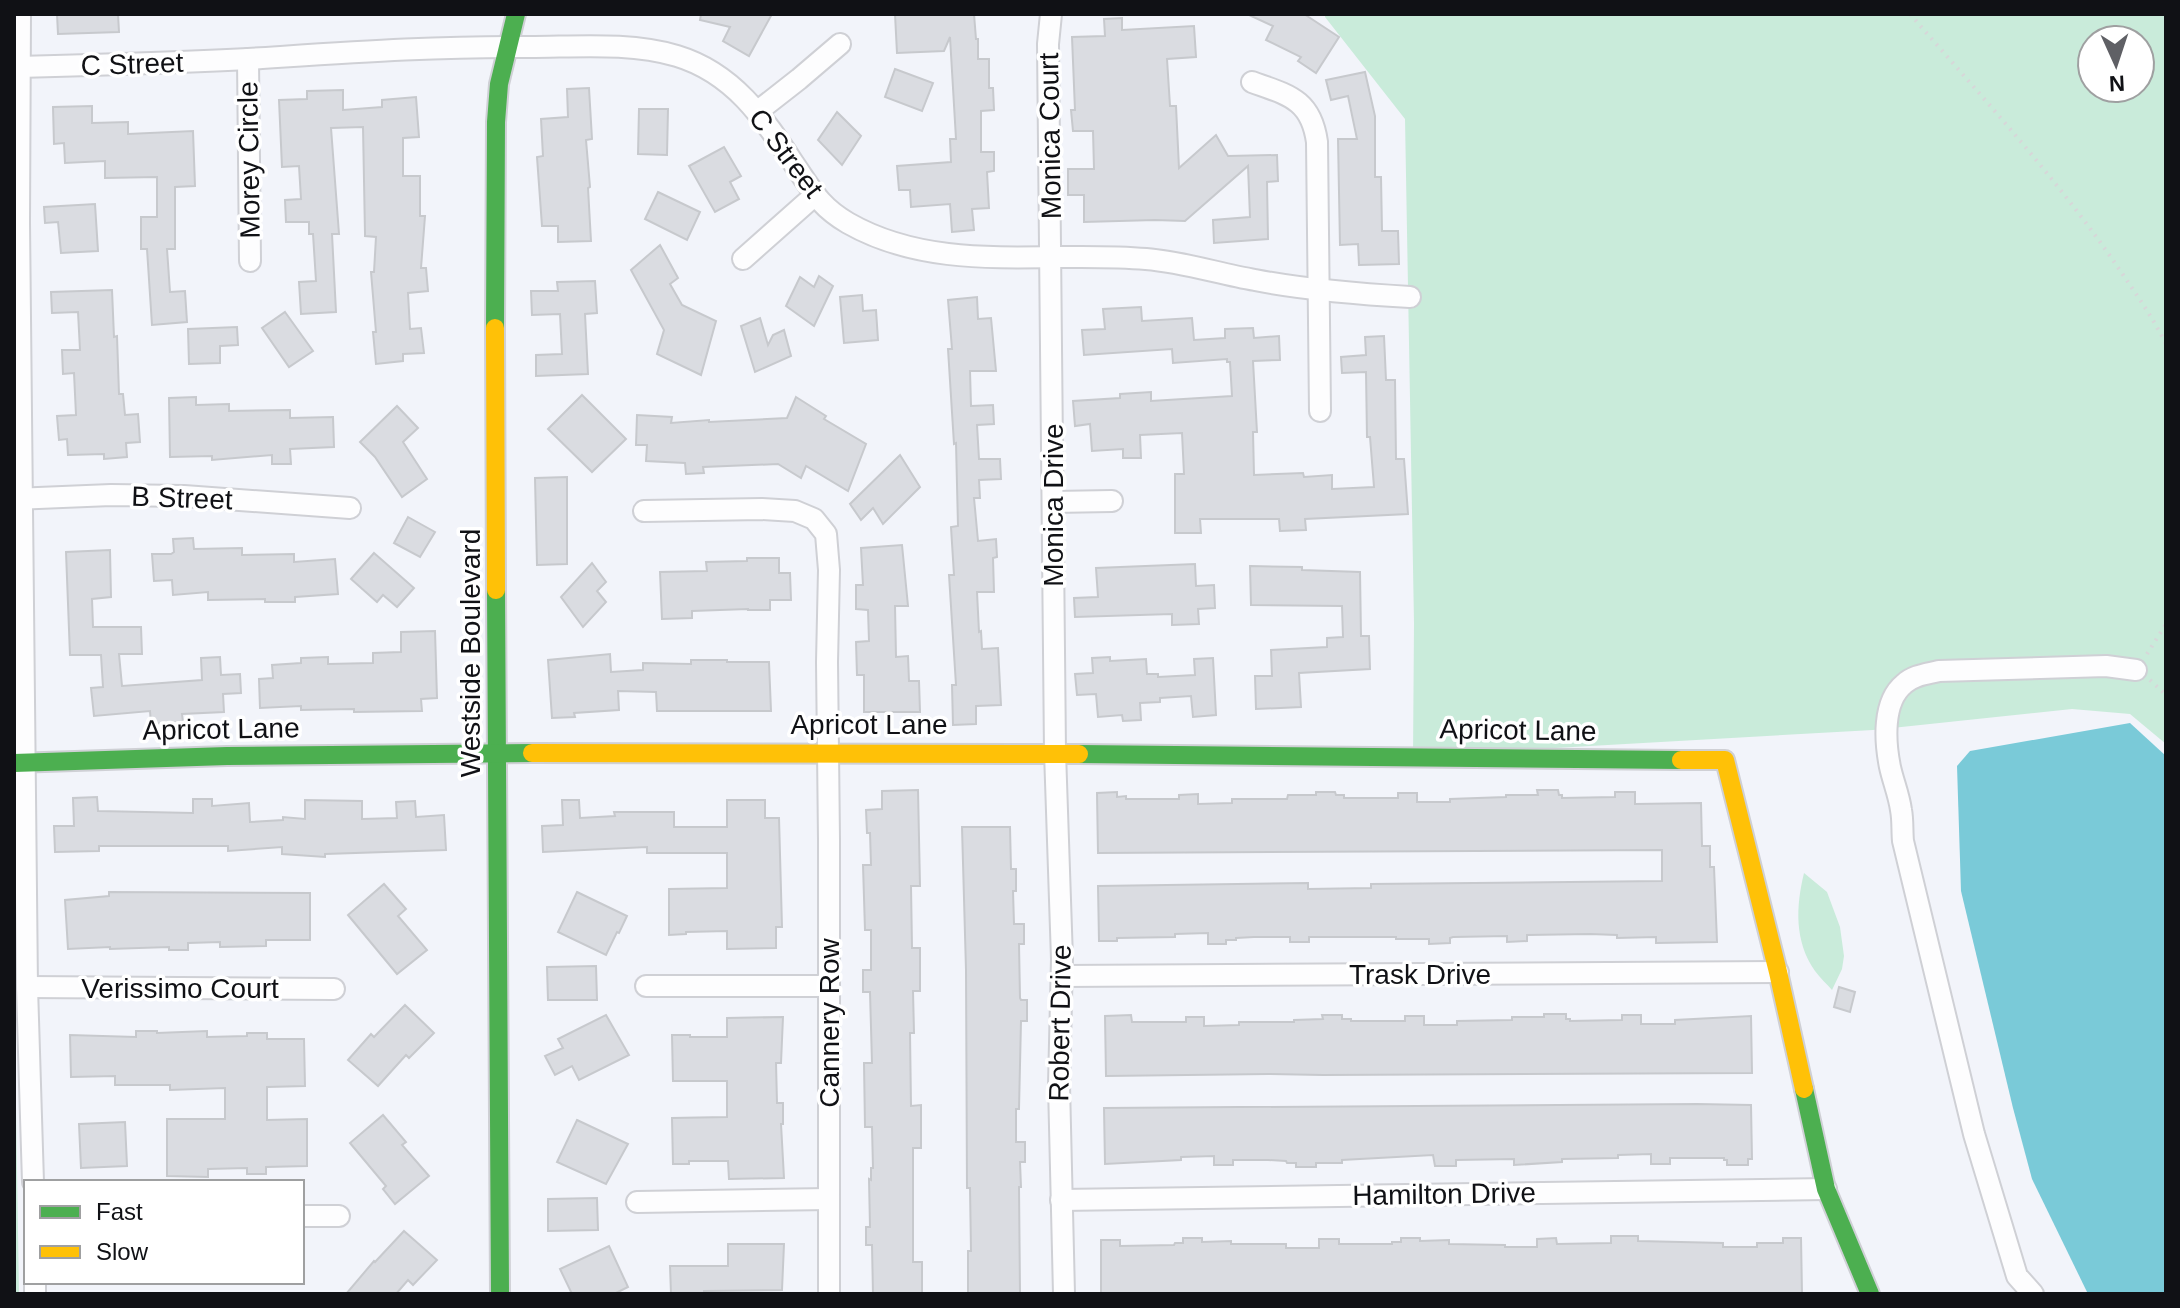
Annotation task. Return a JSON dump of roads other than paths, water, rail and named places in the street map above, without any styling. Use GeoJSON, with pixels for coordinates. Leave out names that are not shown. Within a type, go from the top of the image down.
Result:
{"type":"FeatureCollection","features":[{"type":"Feature","properties":{"kind":"street"},"geometry":{"type":"LineString","coordinates":[[20,14],[17,222],[20,763],[33,1180]]}},
{"type":"Feature","properties":{"kind":"street","name":"Westside Boulevard"},"geometry":{"type":"LineString","coordinates":[[500,1294],[496,122],[499,84],[516,14]]}},
{"type":"Feature","properties":{"kind":"street","name":"Monica Court"},"geometry":{"type":"LineString","coordinates":[[1051,14],[1048,44],[1052,258]]}},
{"type":"Feature","properties":{"kind":"street"},"geometry":{"type":"LineString","coordinates":[[758,111],[840,44]]}},
{"type":"Feature","properties":{"kind":"street","name":"C Street"},"geometry":{"type":"LineString","coordinates":[[18,67],[248,59],[397,49],[507,47],[656,51],[693,62],[717,76],[758,111],[814,196],[850,224],[899,245],[938,253],[984,257],[1150,259],[1319,290],[1410,297]]}},
{"type":"Feature","properties":{"kind":"street","name":"Morey Circle"},"geometry":{"type":"LineString","coordinates":[[248,59],[250,261]]}},
{"type":"Feature","properties":{"kind":"street"},"geometry":{"type":"LineString","coordinates":[[1252,82],[1301,103],[1315,127],[1320,411]]}},
{"type":"Feature","properties":{"kind":"street"},"geometry":{"type":"LineString","coordinates":[[743,259],[814,196]]}},
{"type":"Feature","properties":{"kind":"street","name":"Monica Drive"},"geometry":{"type":"LineString","coordinates":[[1052,258],[1055,752]]}},
{"type":"Feature","properties":{"kind":"street","name":"B Street"},"geometry":{"type":"LineString","coordinates":[[18,498],[184,496],[350,508]]}},
{"type":"Feature","properties":{"kind":"street"},"geometry":{"type":"LineString","coordinates":[[1053,502],[1112,501]]}},
{"type":"Feature","properties":{"kind":"street","name":"Cannery Row"},"geometry":{"type":"LineString","coordinates":[[644,511],[795,511],[820,525],[826,534],[829,1294]]}},
{"type":"Feature","properties":{"kind":"street"},"geometry":{"type":"LineString","coordinates":[[2033,1294],[2017,1276],[1974,1134],[1903,841],[1901,809],[1887,747],[1888,715],[1893,696],[1901,685],[1917,676],[1939,671],[2106,666],[2136,670]]}},
{"type":"Feature","properties":{"kind":"street","name":"Apricot Lane"},"geometry":{"type":"LineString","coordinates":[[20,763],[165,756],[828,752],[1725,760],[1778,972]]}},
{"type":"Feature","properties":{"kind":"street","name":"Robert Drive"},"geometry":{"type":"LineString","coordinates":[[1055,752],[1062,976],[1059,1085],[1064,1294]]}},
{"type":"Feature","properties":{"kind":"street"},"geometry":{"type":"LineString","coordinates":[[1778,972],[1826,1189],[1870,1294]]}},
{"type":"Feature","properties":{"kind":"street","name":"Trask Drive"},"geometry":{"type":"LineString","coordinates":[[1062,976],[1778,972]]}},
{"type":"Feature","properties":{"kind":"street"},"geometry":{"type":"LineString","coordinates":[[646,986],[829,986]]}},
{"type":"Feature","properties":{"kind":"street","name":"Verissimo Court"},"geometry":{"type":"LineString","coordinates":[[27,987],[334,989]]}},
{"type":"Feature","properties":{"kind":"street","name":"Hamilton Drive"},"geometry":{"type":"LineString","coordinates":[[1061,1200],[1826,1189]]}},
{"type":"Feature","properties":{"kind":"street"},"geometry":{"type":"LineString","coordinates":[[637,1202],[829,1199]]}},
{"type":"Feature","properties":{"kind":"street"},"geometry":{"type":"LineString","coordinates":[[304,1216],[339,1216]]}},
{"type":"Feature","properties":{"kind":"water"},"geometry":{"type":"Polygon","coordinates":[[[2130,723],[2166,756],[2166,1294],[2088,1294],[2032,1179],[2013,1108],[1961,891],[1957,766],[1970,751],[2130,723]]]}}]}
